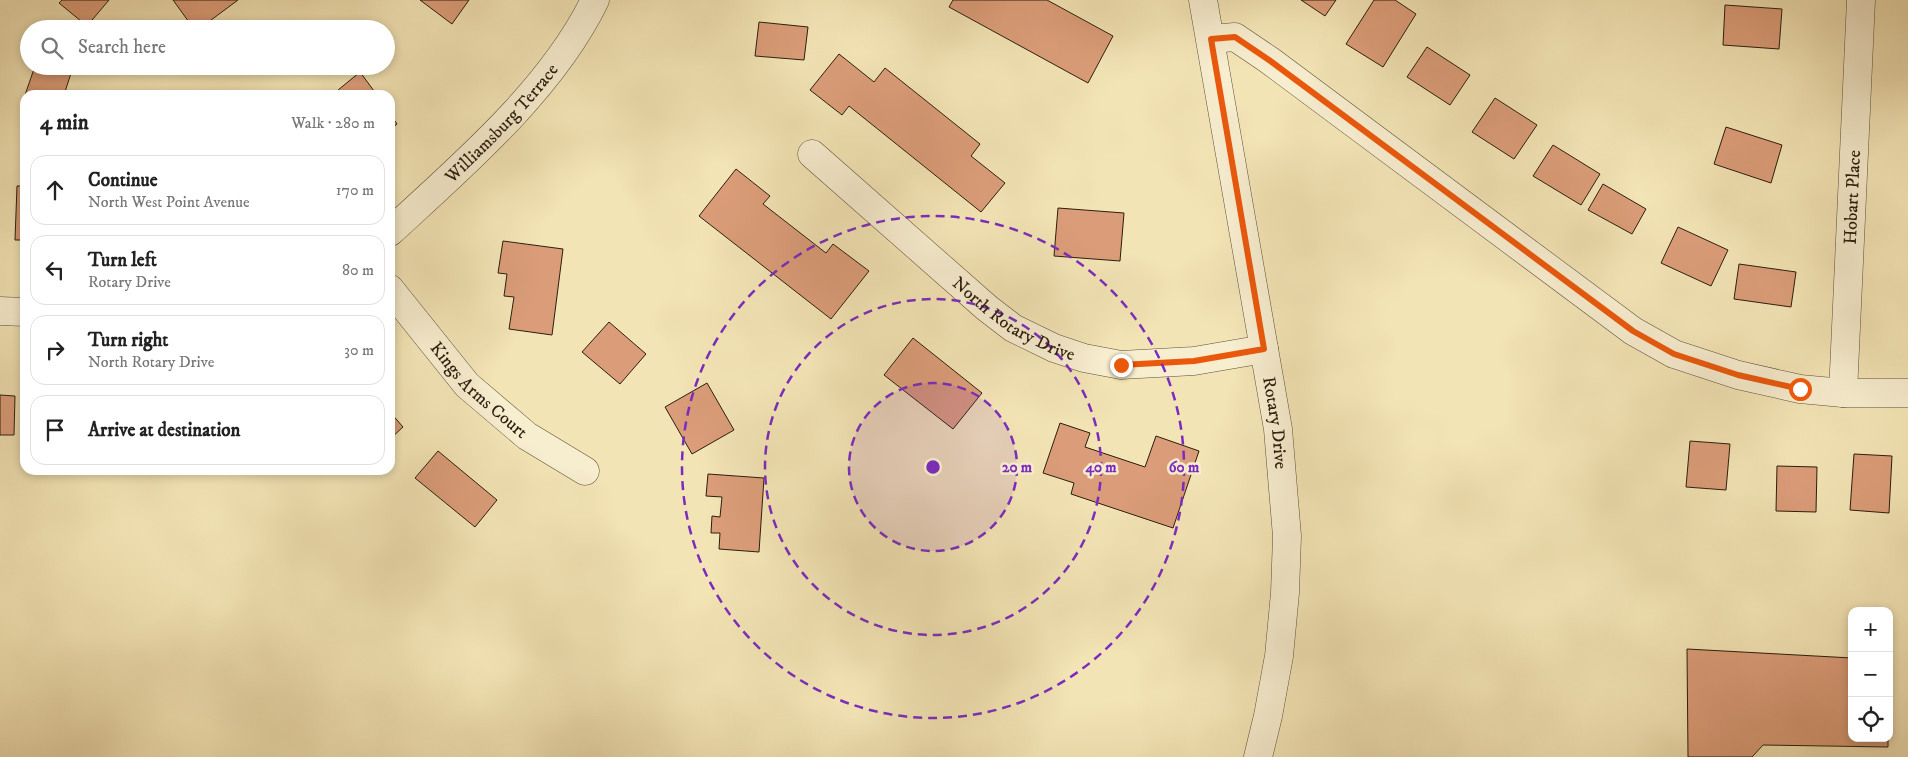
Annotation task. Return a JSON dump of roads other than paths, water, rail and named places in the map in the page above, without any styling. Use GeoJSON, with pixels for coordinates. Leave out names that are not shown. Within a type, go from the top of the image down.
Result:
{"type":"FeatureCollection","features":[{"type":"Feature","properties":{"kind":"street","name":"Williamsburg Terrace"},"geometry":{"type":"LineString","coordinates":[[395,227],[499,130],[558,61],[595,0]]}},
{"type":"Feature","properties":{"kind":"street","name":"Rotary Drive"},"geometry":{"type":"LineString","coordinates":[[1203,0],[1278,429],[1287,536],[1285,593],[1279,656],[1258,757]]}},
{"type":"Feature","properties":{"kind":"street","name":"Hobart Place"},"geometry":{"type":"LineString","coordinates":[[1843,393],[1861,0]]}},
{"type":"Feature","properties":{"kind":"street"},"geometry":{"type":"LineString","coordinates":[[1211,39],[1235,37],[1249,46],[1633,331],[1674,354],[1756,379],[1800,389],[1843,393],[1908,393]]}},
{"type":"Feature","properties":{"kind":"street","name":"North Rotary Drive"},"geometry":{"type":"LineString","coordinates":[[812,154],[1012,328],[1054,348],[1084,358],[1121,365],[1194,361],[1264,349]]}},
{"type":"Feature","properties":{"kind":"street","name":"Kings Arms Court"},"geometry":{"type":"LineString","coordinates":[[395,295],[467,385],[527,436],[585,471]]}},
{"type":"Feature","properties":{"kind":"street"},"geometry":{"type":"LineString","coordinates":[[0,311],[20,312]]}}]}
